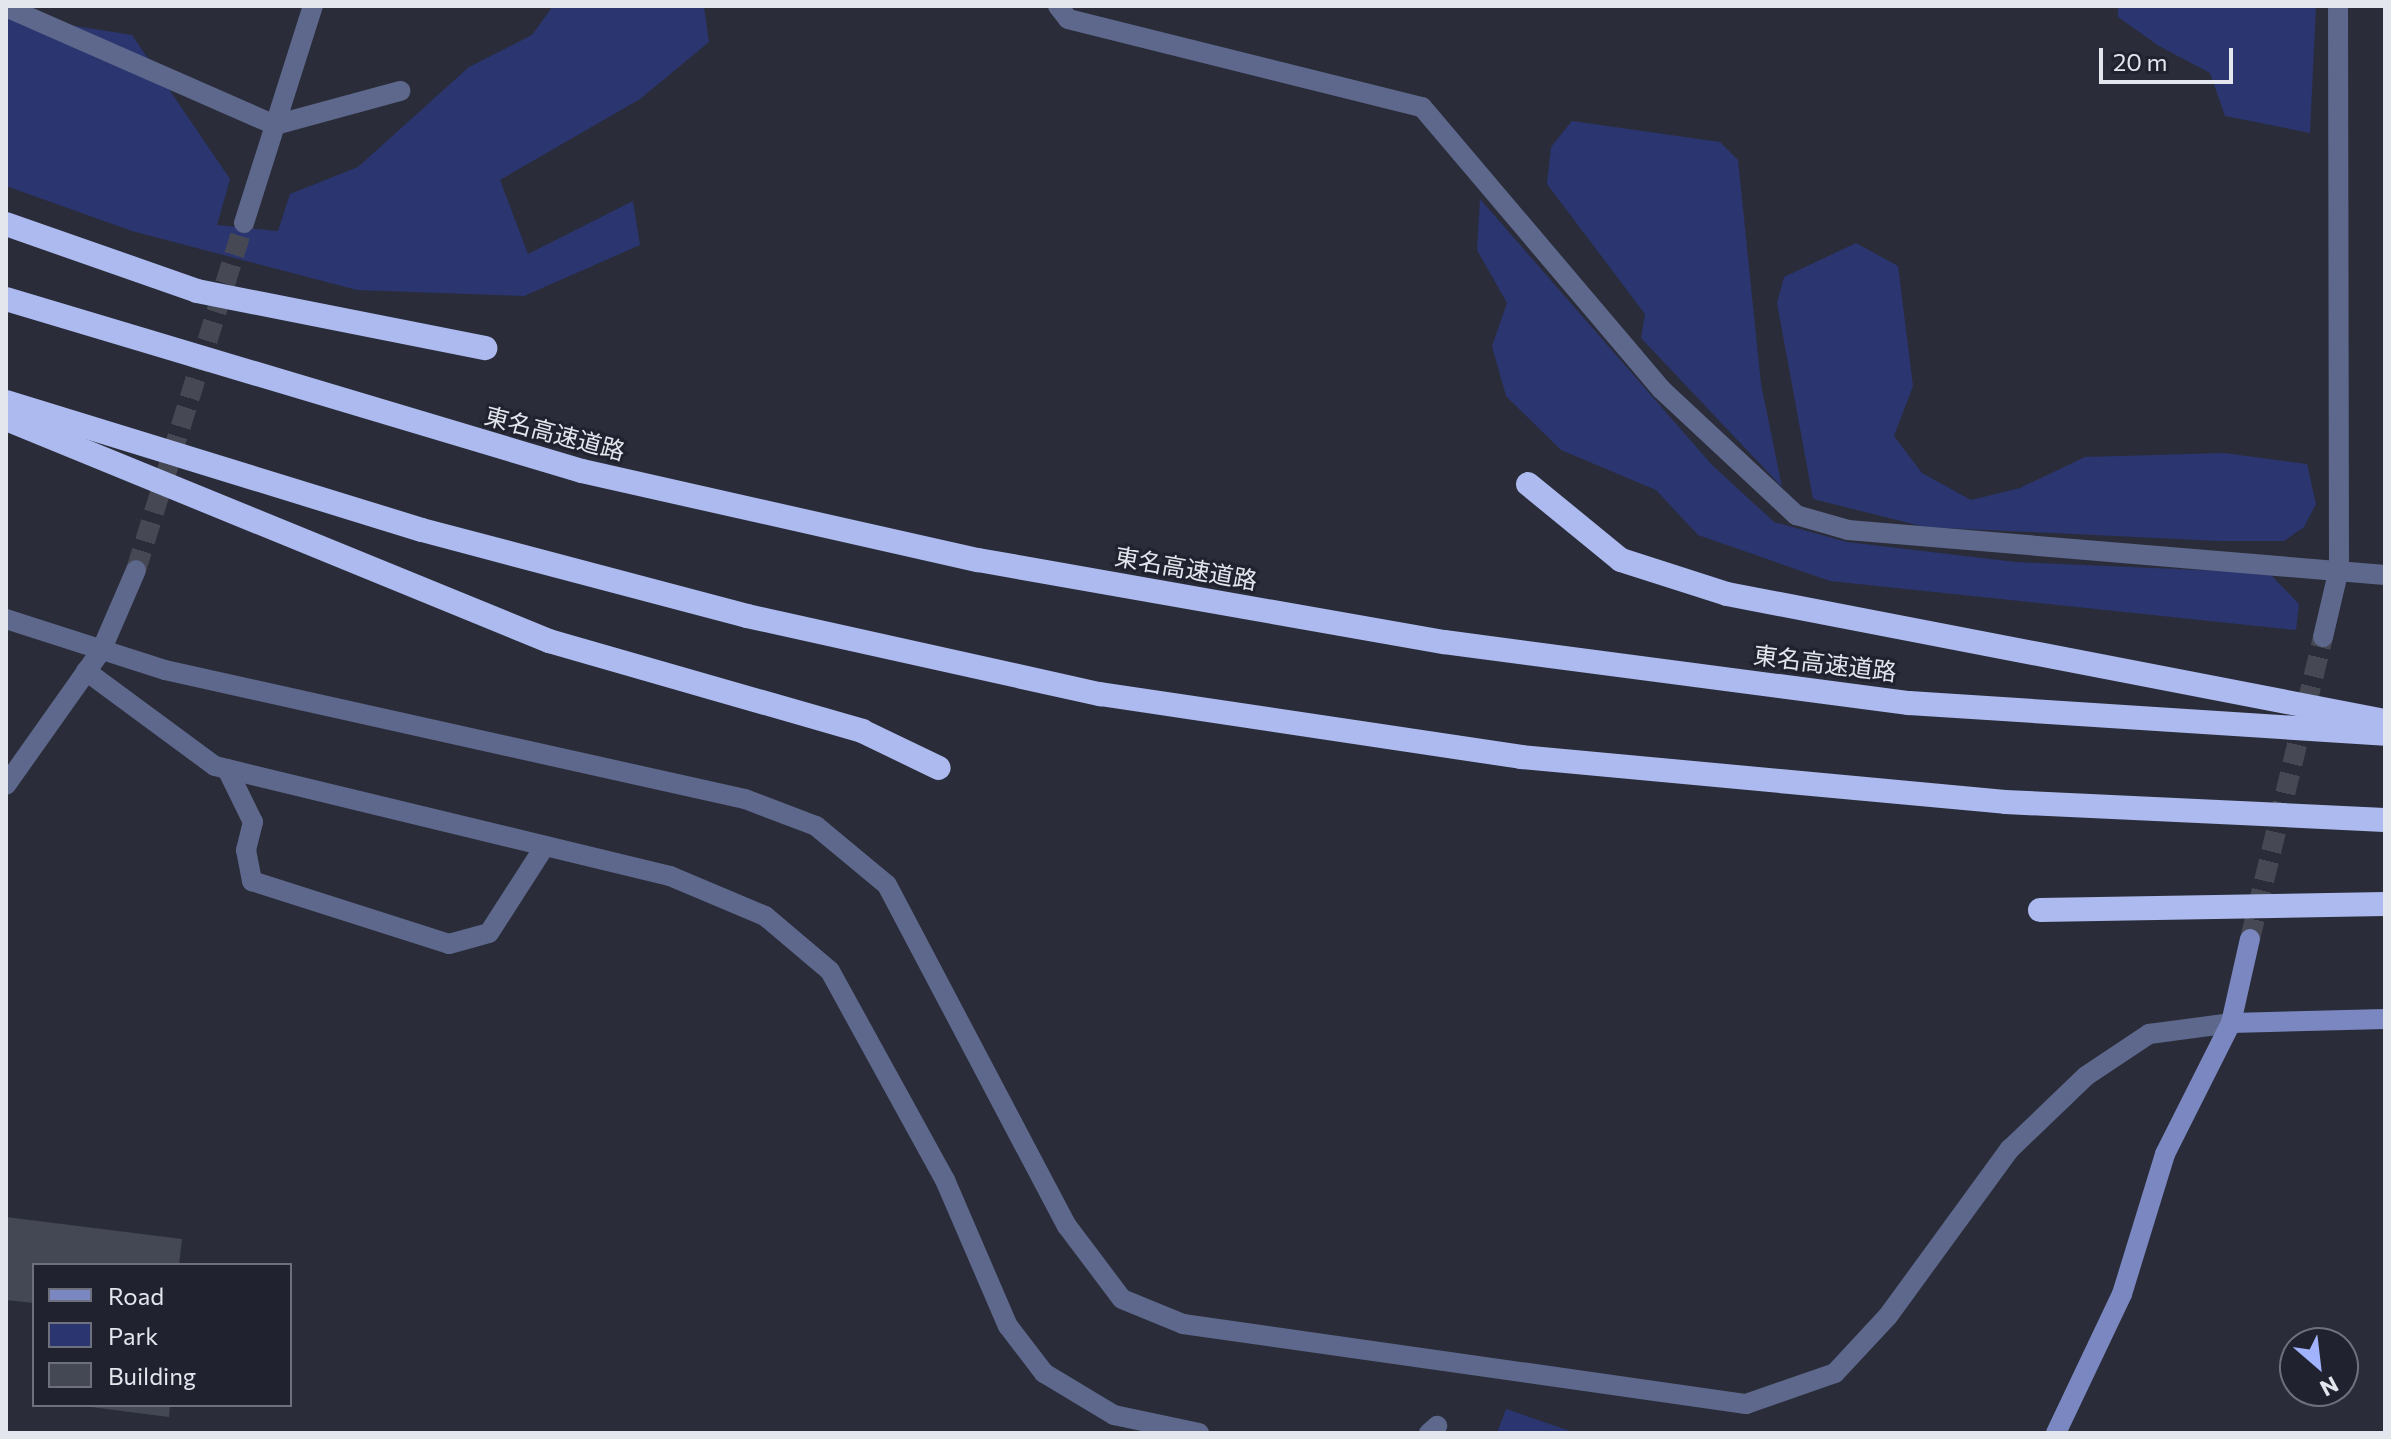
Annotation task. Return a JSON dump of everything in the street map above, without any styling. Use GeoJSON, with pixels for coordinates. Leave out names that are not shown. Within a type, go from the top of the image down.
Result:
{"type":"FeatureCollection","features":[{"type":"Feature","properties":{"kind":"highway"},"geometry":{"type":"LineString","coordinates":[[6,224],[197,291],[485,348]]}},
{"type":"Feature","properties":{"kind":"highway","name":"東名高速道路"},"geometry":{"type":"LineString","coordinates":[[6,299],[582,471],[978,560],[1444,642],[1909,703],[2385,734]]}},
{"type":"Feature","properties":{"kind":"highway"},"geometry":{"type":"LineString","coordinates":[[6,402],[437,534],[747,616],[1100,694],[1521,757],[2005,802],[2385,820]]}},
{"type":"Feature","properties":{"kind":"highway"},"geometry":{"type":"LineString","coordinates":[[6,419],[549,641],[862,731],[939,768]]}},
{"type":"Feature","properties":{"kind":"highway"},"geometry":{"type":"LineString","coordinates":[[1528,484],[1621,560],[1727,594],[2385,721]]}},
{"type":"Feature","properties":{"kind":"highway"},"geometry":{"type":"LineString","coordinates":[[2040,910],[2385,904]]}},
{"type":"Feature","properties":{"kind":"street"},"geometry":{"type":"LineString","coordinates":[[244,223],[313,6]]}},
{"type":"Feature","properties":{"kind":"street"},"geometry":{"type":"LineString","coordinates":[[1058,6],[1068,19],[1422,107],[1661,389],[1796,515],[1848,530],[2385,575]]}},
{"type":"Feature","properties":{"kind":"street"},"geometry":{"type":"LineString","coordinates":[[2323,637],[2339,569],[2338,6]]}},
{"type":"Feature","properties":{"kind":"street"},"geometry":{"type":"LineString","coordinates":[[6,7],[275,125],[400,91]]}},
{"type":"Feature","properties":{"kind":"street"},"geometry":{"type":"LineString","coordinates":[[6,785],[101,651],[136,570]]}},
{"type":"Feature","properties":{"kind":"street"},"geometry":{"type":"LineString","coordinates":[[6,619],[101,651],[745,799],[816,826],[887,885],[1067,1226],[1122,1299],[1183,1324],[1746,1404],[1835,1373],[1888,1316],[2010,1149],[2086,1076],[2149,1034],[2231,1023],[2385,1019]]}},
{"type":"Feature","properties":{"kind":"street"},"geometry":{"type":"LineString","coordinates":[[86,671],[227,769],[543,849],[670,876],[751,910],[830,971],[938,1167],[1008,1326],[1044,1373],[1117,1424],[1199,1433]]}},
{"type":"Feature","properties":{"kind":"street"},"geometry":{"type":"LineString","coordinates":[[227,769],[253,822],[246,850],[252,881],[449,944],[489,933],[543,849]]}},
{"type":"Feature","properties":{"kind":"street"},"geometry":{"type":"LineString","coordinates":[[2056,1433],[2122,1294],[2165,1154],[2231,1023],[2250,939]]}},
{"type":"Feature","properties":{"kind":"green space"},"geometry":{"type":"Polygon","coordinates":[[[553,6],[704,6],[709,42],[640,99],[500,180],[528,254],[633,201],[640,245],[524,296],[357,290],[132,231],[6,186],[6,15],[132,35],[230,179],[217,225],[278,231],[290,194],[358,167],[469,67],[532,35],[553,6]]]}},
{"type":"Feature","properties":{"kind":"green space"},"geometry":{"type":"Polygon","coordinates":[[[2118,6],[2316,6],[2310,133],[2225,116],[2210,73],[2159,46],[2118,17],[2118,6]]]}},
{"type":"Feature","properties":{"kind":"green space"},"geometry":{"type":"Polygon","coordinates":[[[1572,121],[1720,142],[1738,160],[1761,384],[1782,487],[1641,338],[1645,314],[1547,184],[1551,147],[1572,121]]]}},
{"type":"Feature","properties":{"kind":"green space"},"geometry":{"type":"Polygon","coordinates":[[[1480,199],[1712,465],[1774,522],[1847,542],[2016,562],[2269,573],[2299,604],[2296,630],[1830,581],[1698,535],[1656,490],[1561,450],[1506,396],[1492,346],[1507,303],[1477,250],[1480,199]]]}},
{"type":"Feature","properties":{"kind":"green space"},"geometry":{"type":"Polygon","coordinates":[[[1856,243],[1898,266],[1913,386],[1894,436],[1922,473],[1971,500],[2020,488],[2085,457],[2224,453],[2307,464],[2316,504],[2304,527],[2284,541],[2219,541],[1925,527],[1813,499],[1777,303],[1784,277],[1856,243]]]}},
{"type":"Feature","properties":{"kind":"green space"},"geometry":{"type":"Polygon","coordinates":[[[1506,1409],[1576,1433],[1497,1433],[1506,1409]]]}},
{"type":"Feature","properties":{"kind":"building"},"geometry":{"type":"Polygon","coordinates":[[[6,1217],[182,1239],[179,1263],[32,1263],[32,1303],[6,1300],[6,1217]]]}},
{"type":"Feature","properties":{"kind":"building"},"geometry":{"type":"Polygon","coordinates":[[[91,1407],[170,1407],[169,1417],[91,1407]]]}},
{"type":"Feature","properties":{"kind":"tunnel"},"geometry":{"type":"LineString","coordinates":[[136,570],[244,223]]}},
{"type":"Feature","properties":{"kind":"tunnel"},"geometry":{"type":"LineString","coordinates":[[2250,939],[2323,637]]}}]}
